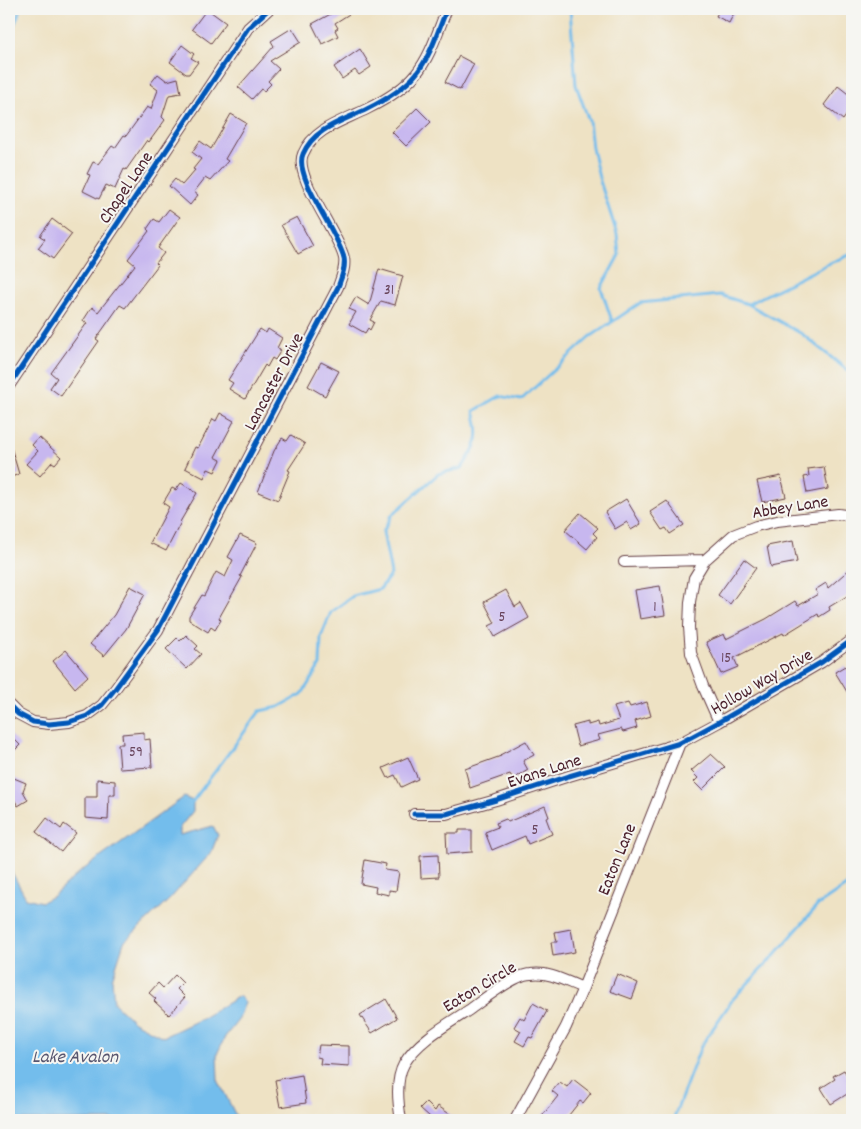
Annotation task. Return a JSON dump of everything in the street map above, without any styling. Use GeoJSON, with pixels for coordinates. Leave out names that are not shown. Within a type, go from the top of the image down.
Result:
{"type":"FeatureCollection","features":[{"type":"Feature","properties":{"kind":"street","name":"Chapel Lane"},"geometry":{"type":"LineString","coordinates":[[9,386],[248,28],[269,9]]}},
{"type":"Feature","properties":{"kind":"street","name":"Lancaster Drive"},"geometry":{"type":"LineString","coordinates":[[9,705],[18,714],[33,722],[49,724],[69,722],[86,716],[102,705],[158,630],[338,287],[343,273],[344,259],[340,246],[307,185],[302,170],[302,155],[319,132],[368,108],[393,93],[416,74],[447,9]]}},
{"type":"Feature","properties":{"kind":"street","name":"Abbey Lane"},"geometry":{"type":"LineString","coordinates":[[719,722],[703,686],[691,653],[690,644],[690,602],[694,578],[705,560],[733,535],[756,526],[838,514],[852,516]]}},
{"type":"Feature","properties":{"kind":"street"},"geometry":{"type":"LineString","coordinates":[[624,562],[705,560]]}},
{"type":"Feature","properties":{"kind":"street","name":"Hollow Way Drive"},"geometry":{"type":"LineString","coordinates":[[680,743],[822,662],[852,640]]}},
{"type":"Feature","properties":{"kind":"street","name":"Evans Lane"},"geometry":{"type":"LineString","coordinates":[[414,814],[446,814],[454,812],[680,743]]}},
{"type":"Feature","properties":{"kind":"street","name":"Eaton Lane"},"geometry":{"type":"LineString","coordinates":[[583,988],[680,743]]}},
{"type":"Feature","properties":{"kind":"street","name":"Eaton Circle"},"geometry":{"type":"LineString","coordinates":[[401,1120],[398,1103],[399,1084],[404,1065],[413,1052],[440,1030],[518,977],[533,973],[549,974],[583,988]]}},
{"type":"Feature","properties":{"kind":"street"},"geometry":{"type":"LineString","coordinates":[[515,1120],[566,1027],[583,988]]}},
{"type":"Feature","properties":{"kind":"water","name":"Lake Avalon"},"geometry":{"type":"Polygon","coordinates":[[[184,797],[193,801],[193,811],[180,827],[180,835],[213,826],[218,835],[211,853],[169,900],[124,942],[112,979],[114,1003],[134,1022],[163,1037],[203,1018],[239,996],[245,1002],[239,1019],[225,1037],[217,1054],[218,1080],[238,1120],[9,1120],[9,867],[26,898],[42,902],[53,896],[80,872],[184,797]]]}},
{"type":"Feature","properties":{"kind":"building"},"geometry":{"type":"Polygon","coordinates":[[[207,9],[226,23],[211,43],[192,29],[207,9]]]}},
{"type":"Feature","properties":{"kind":"building"},"geometry":{"type":"Polygon","coordinates":[[[340,9],[357,9],[335,23],[338,28],[335,30],[338,36],[322,44],[312,24],[340,9]]]}},
{"type":"Feature","properties":{"kind":"building"},"geometry":{"type":"Polygon","coordinates":[[[720,9],[736,9],[729,23],[716,16],[720,9]]]}},
{"type":"Feature","properties":{"kind":"building"},"geometry":{"type":"Polygon","coordinates":[[[292,28],[301,42],[270,61],[279,69],[268,81],[271,84],[264,91],[261,89],[252,99],[238,87],[274,46],[271,41],[292,28]]]}},
{"type":"Feature","properties":{"kind":"building"},"geometry":{"type":"Polygon","coordinates":[[[182,45],[194,54],[191,58],[198,62],[189,74],[186,74],[170,62],[182,45]]]}},
{"type":"Feature","properties":{"kind":"building"},"geometry":{"type":"Polygon","coordinates":[[[360,49],[371,67],[359,75],[355,70],[342,79],[334,67],[360,49]]]}},
{"type":"Feature","properties":{"kind":"building"},"geometry":{"type":"Polygon","coordinates":[[[459,56],[474,64],[460,90],[445,82],[459,56]]]}},
{"type":"Feature","properties":{"kind":"building"},"geometry":{"type":"Polygon","coordinates":[[[158,74],[167,81],[178,78],[181,93],[169,95],[162,117],[165,120],[149,142],[147,140],[126,170],[124,169],[115,189],[106,185],[99,199],[83,191],[90,175],[87,174],[93,162],[98,164],[112,146],[115,148],[124,135],[126,136],[147,107],[151,109],[158,90],[150,84],[158,74]]]}},
{"type":"Feature","properties":{"kind":"building"},"geometry":{"type":"Polygon","coordinates":[[[838,86],[852,97],[852,107],[843,120],[824,105],[838,86]]]}},
{"type":"Feature","properties":{"kind":"building"},"geometry":{"type":"Polygon","coordinates":[[[417,108],[431,122],[406,146],[392,132],[417,108]]]}},
{"type":"Feature","properties":{"kind":"building"},"geometry":{"type":"Polygon","coordinates":[[[231,114],[246,123],[225,159],[228,161],[210,181],[205,178],[194,192],[198,195],[190,205],[169,186],[175,179],[182,185],[195,170],[193,169],[201,159],[192,152],[200,141],[211,149],[231,114]]]}},
{"type":"Feature","properties":{"kind":"building"},"geometry":{"type":"Polygon","coordinates":[[[169,209],[180,217],[158,248],[164,253],[156,263],[158,265],[125,308],[120,305],[96,339],[99,341],[61,396],[50,388],[57,378],[51,373],[87,323],[83,321],[92,307],[98,312],[135,265],[128,259],[149,231],[147,229],[154,219],[159,222],[169,209]]]}},
{"type":"Feature","properties":{"kind":"building"},"geometry":{"type":"Polygon","coordinates":[[[297,217],[313,246],[298,254],[281,225],[297,217]]]}},
{"type":"Feature","properties":{"kind":"building"},"geometry":{"type":"Polygon","coordinates":[[[52,219],[72,234],[53,259],[38,248],[45,239],[40,236],[52,219]]]}},
{"type":"Feature","properties":{"kind":"building"},"geometry":{"type":"Polygon","coordinates":[[[379,269],[403,276],[395,305],[381,301],[370,320],[374,322],[370,330],[368,328],[365,333],[349,324],[356,312],[349,309],[356,297],[369,305],[379,269]]]}},
{"type":"Feature","properties":{"kind":"building"},"geometry":{"type":"Polygon","coordinates":[[[260,329],[266,333],[268,329],[282,338],[277,348],[281,350],[275,360],[272,358],[267,367],[265,365],[245,399],[229,389],[233,383],[228,380],[260,329]]]}},
{"type":"Feature","properties":{"kind":"building"},"geometry":{"type":"Polygon","coordinates":[[[321,362],[339,371],[325,396],[308,386],[321,362]]]}},
{"type":"Feature","properties":{"kind":"building"},"geometry":{"type":"Polygon","coordinates":[[[220,413],[234,421],[215,457],[221,460],[215,472],[208,469],[204,478],[185,468],[195,447],[198,448],[213,419],[216,421],[220,413]]]}},
{"type":"Feature","properties":{"kind":"building"},"geometry":{"type":"Polygon","coordinates":[[[291,435],[305,444],[288,470],[290,471],[278,500],[258,492],[274,451],[282,438],[287,441],[291,435]]]}},
{"type":"Feature","properties":{"kind":"building"},"geometry":{"type":"Polygon","coordinates":[[[39,437],[61,457],[55,464],[52,462],[40,476],[26,464],[38,451],[32,445],[39,437]]]}},
{"type":"Feature","properties":{"kind":"building"},"geometry":{"type":"Polygon","coordinates":[[[9,447],[11,447],[19,474],[9,478],[9,447]]]}},
{"type":"Feature","properties":{"kind":"building"},"geometry":{"type":"Polygon","coordinates":[[[824,467],[828,489],[807,493],[804,477],[809,476],[808,469],[824,467]]]}},
{"type":"Feature","properties":{"kind":"building"},"geometry":{"type":"Polygon","coordinates":[[[781,476],[786,497],[762,502],[757,481],[781,476]]]}},
{"type":"Feature","properties":{"kind":"building"},"geometry":{"type":"Polygon","coordinates":[[[181,483],[197,493],[166,551],[150,543],[169,507],[163,503],[172,488],[176,490],[181,483]]]}},
{"type":"Feature","properties":{"kind":"building"},"geometry":{"type":"Polygon","coordinates":[[[626,499],[641,524],[631,530],[627,522],[615,529],[605,512],[626,499]]]}},
{"type":"Feature","properties":{"kind":"building"},"geometry":{"type":"Polygon","coordinates":[[[667,501],[684,525],[670,534],[666,528],[662,530],[650,512],[667,501]]]}},
{"type":"Feature","properties":{"kind":"building"},"geometry":{"type":"Polygon","coordinates":[[[580,513],[598,528],[593,533],[597,537],[587,549],[565,530],[580,513]]]}},
{"type":"Feature","properties":{"kind":"building"},"geometry":{"type":"Polygon","coordinates":[[[240,535],[257,543],[240,576],[242,577],[219,618],[221,620],[215,630],[211,627],[208,632],[189,620],[189,616],[202,595],[204,596],[216,572],[225,577],[233,560],[228,557],[240,535]]]}},
{"type":"Feature","properties":{"kind":"building"},"geometry":{"type":"Polygon","coordinates":[[[793,541],[797,562],[771,567],[767,546],[793,541]]]}},
{"type":"Feature","properties":{"kind":"building"},"geometry":{"type":"Polygon","coordinates":[[[744,559],[756,568],[730,604],[718,595],[744,559]]]}},
{"type":"Feature","properties":{"kind":"building"},"geometry":{"type":"Polygon","coordinates":[[[852,567],[852,593],[829,607],[830,610],[819,617],[818,614],[784,635],[783,633],[734,658],[738,667],[721,674],[706,642],[724,634],[726,639],[766,619],[795,601],[798,606],[818,594],[815,590],[826,583],[828,588],[852,567]]]}},
{"type":"Feature","properties":{"kind":"building"},"geometry":{"type":"Polygon","coordinates":[[[130,586],[145,594],[126,629],[104,656],[90,644],[114,615],[130,586]]]}},
{"type":"Feature","properties":{"kind":"building"},"geometry":{"type":"Polygon","coordinates":[[[660,586],[665,615],[640,619],[635,590],[660,586]]]}},
{"type":"Feature","properties":{"kind":"building"},"geometry":{"type":"Polygon","coordinates":[[[506,590],[515,607],[521,603],[529,618],[495,637],[489,626],[495,623],[484,602],[506,590]]]}},
{"type":"Feature","properties":{"kind":"building"},"geometry":{"type":"Polygon","coordinates":[[[186,635],[198,646],[195,649],[201,654],[187,669],[166,649],[177,638],[180,641],[186,635]]]}},
{"type":"Feature","properties":{"kind":"building"},"geometry":{"type":"Polygon","coordinates":[[[66,650],[88,676],[75,688],[53,661],[66,650]]]}},
{"type":"Feature","properties":{"kind":"building"},"geometry":{"type":"Polygon","coordinates":[[[845,666],[852,677],[852,700],[835,672],[845,666]]]}},
{"type":"Feature","properties":{"kind":"building"},"geometry":{"type":"Polygon","coordinates":[[[647,702],[651,716],[635,721],[637,728],[623,732],[621,729],[598,735],[600,740],[578,746],[573,726],[588,722],[588,725],[598,722],[599,726],[619,720],[614,707],[628,703],[630,707],[647,702]]]}},
{"type":"Feature","properties":{"kind":"building"},"geometry":{"type":"Polygon","coordinates":[[[144,732],[144,740],[150,739],[152,767],[120,769],[118,744],[123,744],[122,734],[144,732]]]}},
{"type":"Feature","properties":{"kind":"building"},"geometry":{"type":"Polygon","coordinates":[[[9,734],[20,745],[9,756],[9,734]]]}},
{"type":"Feature","properties":{"kind":"building"},"geometry":{"type":"Polygon","coordinates":[[[526,741],[534,755],[523,761],[528,770],[513,779],[510,774],[470,788],[465,769],[501,756],[526,741]]]}},
{"type":"Feature","properties":{"kind":"building"},"geometry":{"type":"Polygon","coordinates":[[[711,754],[725,767],[702,790],[694,782],[698,778],[691,771],[711,754]]]}},
{"type":"Feature","properties":{"kind":"building"},"geometry":{"type":"Polygon","coordinates":[[[408,757],[418,779],[401,787],[395,775],[388,778],[383,768],[408,757]]]}},
{"type":"Feature","properties":{"kind":"building"},"geometry":{"type":"Polygon","coordinates":[[[9,776],[26,783],[23,791],[28,800],[18,806],[14,799],[9,797],[9,776]]]}},
{"type":"Feature","properties":{"kind":"building"},"geometry":{"type":"Polygon","coordinates":[[[97,779],[115,781],[115,795],[109,795],[108,820],[85,818],[85,797],[97,797],[97,779]]]}},
{"type":"Feature","properties":{"kind":"building"},"geometry":{"type":"Polygon","coordinates":[[[545,806],[549,817],[546,818],[552,834],[528,844],[525,836],[492,850],[485,832],[498,827],[496,823],[506,819],[508,822],[545,806]]]}},
{"type":"Feature","properties":{"kind":"building"},"geometry":{"type":"Polygon","coordinates":[[[47,818],[61,829],[64,824],[76,833],[61,852],[36,832],[47,818]]]}},
{"type":"Feature","properties":{"kind":"building"},"geometry":{"type":"Polygon","coordinates":[[[459,830],[472,830],[472,852],[447,854],[446,833],[459,833],[459,830]]]}},
{"type":"Feature","properties":{"kind":"building"},"geometry":{"type":"Polygon","coordinates":[[[438,855],[439,877],[421,878],[420,856],[438,855]]]}},
{"type":"Feature","properties":{"kind":"building"},"geometry":{"type":"Polygon","coordinates":[[[365,860],[386,864],[385,870],[399,872],[396,891],[389,890],[389,895],[375,892],[376,887],[361,884],[365,860]]]}},
{"type":"Feature","properties":{"kind":"building"},"geometry":{"type":"Polygon","coordinates":[[[571,929],[575,952],[553,956],[551,942],[557,942],[555,932],[571,929]]]}},
{"type":"Feature","properties":{"kind":"building"},"geometry":{"type":"Polygon","coordinates":[[[617,974],[638,983],[632,999],[610,991],[617,974]]]}},
{"type":"Feature","properties":{"kind":"building"},"geometry":{"type":"Polygon","coordinates":[[[175,975],[183,983],[177,989],[185,997],[169,1015],[154,1001],[156,999],[149,993],[158,983],[163,988],[175,975]]]}},
{"type":"Feature","properties":{"kind":"building"},"geometry":{"type":"Polygon","coordinates":[[[386,999],[397,1018],[372,1033],[360,1015],[386,999]]]}},
{"type":"Feature","properties":{"kind":"building"},"geometry":{"type":"Polygon","coordinates":[[[533,1003],[547,1011],[532,1038],[529,1037],[524,1046],[515,1041],[521,1031],[514,1027],[520,1017],[524,1020],[533,1003]]]}},
{"type":"Feature","properties":{"kind":"building"},"geometry":{"type":"Polygon","coordinates":[[[319,1045],[349,1046],[349,1066],[320,1064],[321,1058],[317,1057],[319,1045]]]}},
{"type":"Feature","properties":{"kind":"building"},"geometry":{"type":"Polygon","coordinates":[[[844,1070],[852,1083],[852,1091],[831,1104],[821,1088],[835,1079],[833,1076],[844,1070]]]}},
{"type":"Feature","properties":{"kind":"building"},"geometry":{"type":"Polygon","coordinates":[[[302,1075],[306,1103],[280,1107],[275,1080],[302,1075]]]}},
{"type":"Feature","properties":{"kind":"building"},"geometry":{"type":"Polygon","coordinates":[[[573,1079],[591,1093],[583,1103],[580,1101],[565,1120],[539,1120],[558,1096],[552,1091],[560,1082],[567,1087],[573,1079]]]}},
{"type":"Feature","properties":{"kind":"building"},"geometry":{"type":"Polygon","coordinates":[[[426,1102],[435,1111],[438,1106],[458,1120],[428,1120],[430,1117],[420,1108],[426,1102]]]}},
{"type":"Feature","properties":{"kind":"waterway"},"geometry":{"type":"LineString","coordinates":[[9,68],[12,30],[21,9]]}},
{"type":"Feature","properties":{"kind":"waterway"},"geometry":{"type":"LineString","coordinates":[[570,9],[576,85],[589,121],[592,148],[599,178],[617,234],[619,255],[601,288],[612,321]]}},
{"type":"Feature","properties":{"kind":"waterway"},"geometry":{"type":"LineString","coordinates":[[190,805],[260,711],[279,707],[302,694],[320,665],[321,637],[331,612],[353,596],[380,589],[391,574],[383,532],[392,515],[438,474],[462,468],[477,441],[478,428],[474,411],[500,396],[521,400],[590,337],[640,303],[720,295],[748,304],[852,254]]}},
{"type":"Feature","properties":{"kind":"waterway"},"geometry":{"type":"LineString","coordinates":[[748,304],[802,334],[852,374]]}},
{"type":"Feature","properties":{"kind":"waterway"},"geometry":{"type":"LineString","coordinates":[[673,1120],[701,1046],[733,999],[775,955],[818,905],[852,882]]}},
{"type":"Feature","properties":{"kind":"cycle path"},"geometry":{"type":"LineString","coordinates":[[9,386],[248,28],[269,9]]}},
{"type":"Feature","properties":{"kind":"cycle path"},"geometry":{"type":"LineString","coordinates":[[9,705],[18,714],[33,722],[49,724],[69,722],[87,716],[102,705],[158,630],[338,287],[343,273],[344,258],[340,247],[304,176],[303,154],[314,138],[330,126],[380,102],[399,90],[411,79],[426,59],[447,9]]}},
{"type":"Feature","properties":{"kind":"cycle path"},"geometry":{"type":"LineString","coordinates":[[414,814],[446,814],[680,743],[822,662],[852,640]]}}]}
